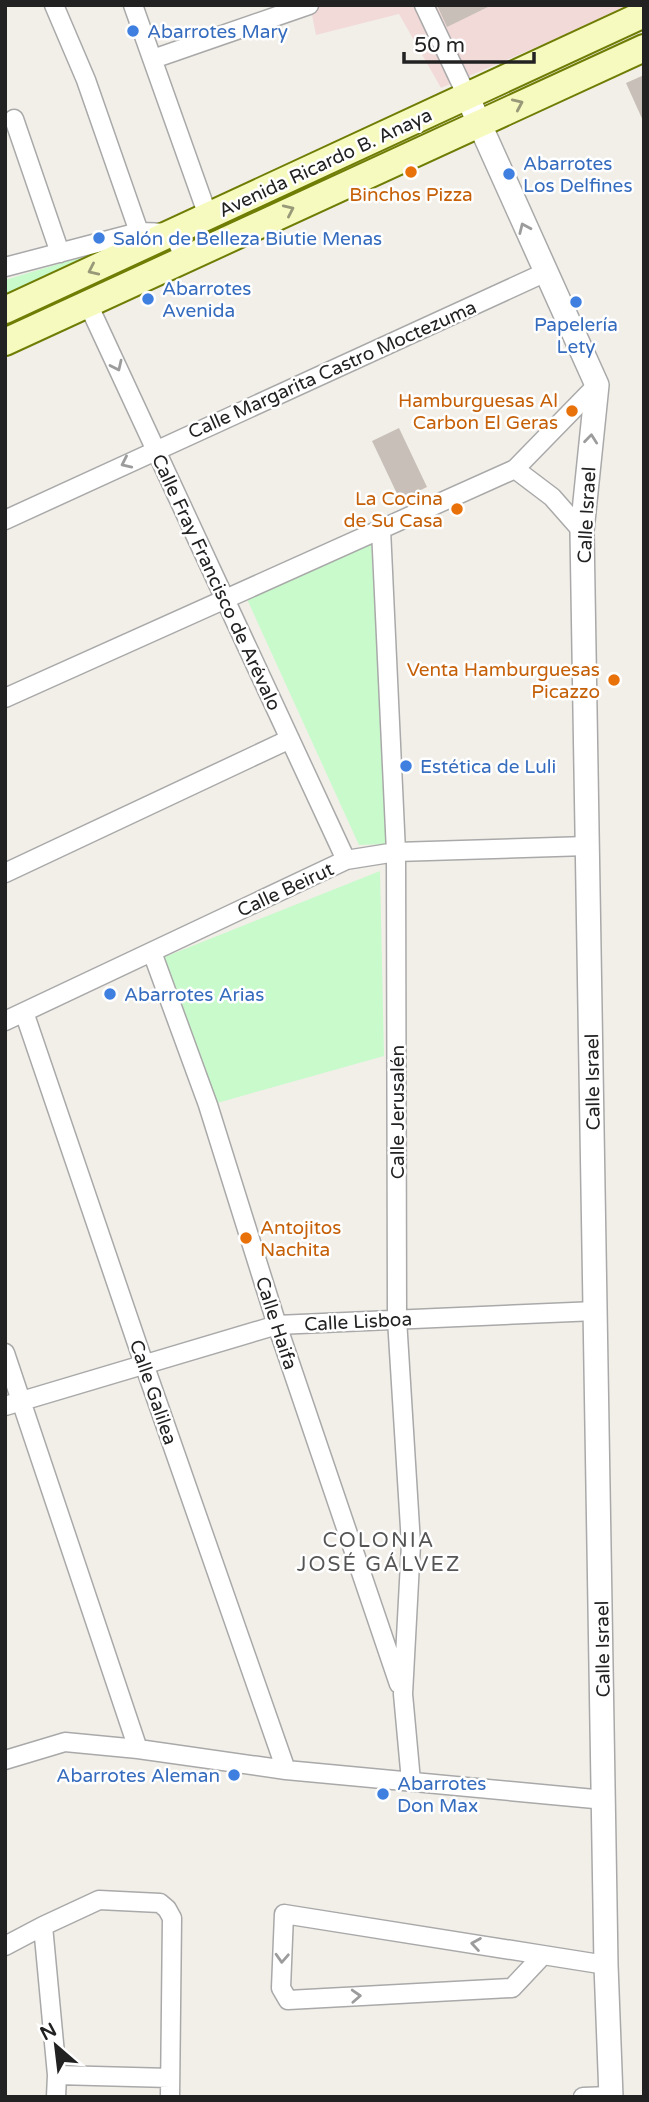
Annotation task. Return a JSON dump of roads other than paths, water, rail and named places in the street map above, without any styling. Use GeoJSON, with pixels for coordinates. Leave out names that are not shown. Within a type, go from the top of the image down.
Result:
{"type":"FeatureCollection","features":[{"type":"Feature","properties":{"kind":"main road","name":"Avenida Ricardo B. Anaya"},"geometry":{"type":"LineString","coordinates":[[5,310],[644,14]]}},
{"type":"Feature","properties":{"kind":"main road","name":"Avenida Ricardo B. Anaya"},"geometry":{"type":"LineString","coordinates":[[5,342],[644,48]]}},
{"type":"Feature","properties":{"kind":"street"},"geometry":{"type":"LineString","coordinates":[[54,5],[86,80],[139,232]]}},
{"type":"Feature","properties":{"kind":"street"},"geometry":{"type":"LineString","coordinates":[[133,5],[208,216]]}},
{"type":"Feature","properties":{"kind":"street"},"geometry":{"type":"LineString","coordinates":[[153,59],[309,5]]}},
{"type":"Feature","properties":{"kind":"street"},"geometry":{"type":"LineString","coordinates":[[5,698],[515,469],[597,385],[424,5]]}},
{"type":"Feature","properties":{"kind":"street"},"geometry":{"type":"LineString","coordinates":[[14,119],[60,253]]}},
{"type":"Feature","properties":{"kind":"street"},"geometry":{"type":"LineString","coordinates":[[5,267],[139,232],[173,233],[185,258]]}},
{"type":"Feature","properties":{"kind":"street","name":"Calle Margarita Castro Moctezuma"},"geometry":{"type":"LineString","coordinates":[[5,520],[544,273]]}},
{"type":"Feature","properties":{"kind":"street","name":"Calle Fray Francisco de Arévalo"},"geometry":{"type":"LineString","coordinates":[[88,304],[346,860]]}},
{"type":"Feature","properties":{"kind":"street","name":"Calle Israel"},"geometry":{"type":"LineString","coordinates":[[597,385],[582,531],[606,1965],[611,2096]]}},
{"type":"Feature","properties":{"kind":"street"},"geometry":{"type":"LineString","coordinates":[[515,469],[552,497],[582,531]]}},
{"type":"Feature","properties":{"kind":"street","name":"Calle Jerusalén"},"geometry":{"type":"LineString","coordinates":[[381,529],[396,852],[397,1319],[411,1544],[403,1694]]}},
{"type":"Feature","properties":{"kind":"street"},"geometry":{"type":"LineString","coordinates":[[5,873],[290,739]]}},
{"type":"Feature","properties":{"kind":"street","name":"Calle Beirut"},"geometry":{"type":"LineString","coordinates":[[5,1021],[346,860],[396,852],[587,846]]}},
{"type":"Feature","properties":{"kind":"street","name":"Calle Haifa"},"geometry":{"type":"LineString","coordinates":[[152,952],[208,1105],[277,1325],[403,1694]]}},
{"type":"Feature","properties":{"kind":"street","name":"Calle Galilea"},"geometry":{"type":"LineString","coordinates":[[24,1012],[286,1770]]}},
{"type":"Feature","properties":{"kind":"street","name":"Calle Lisboa"},"geometry":{"type":"LineString","coordinates":[[13,1403],[277,1325],[596,1311]]}},
{"type":"Feature","properties":{"kind":"street"},"geometry":{"type":"LineString","coordinates":[[5,1353],[13,1403],[138,1749]]}},
{"type":"Feature","properties":{"kind":"street"},"geometry":{"type":"LineString","coordinates":[[403,1694],[411,1781]]}},
{"type":"Feature","properties":{"kind":"street"},"geometry":{"type":"LineString","coordinates":[[5,1760],[65,1742],[138,1749],[286,1770],[605,1800]]}},
{"type":"Feature","properties":{"kind":"street"},"geometry":{"type":"LineString","coordinates":[[5,1946],[99,1900],[160,1903],[172,1918],[170,2088],[57,2075]]}},
{"type":"Feature","properties":{"kind":"street"},"geometry":{"type":"LineString","coordinates":[[543,1955],[512,1988],[288,2000],[281,1988],[284,1914],[543,1955],[606,1965]]}},
{"type":"Feature","properties":{"kind":"street"},"geometry":{"type":"LineString","coordinates":[[43,1926],[57,2075],[56,2097]]}},
{"type":"Feature","properties":{"kind":"street"},"geometry":{"type":"LineString","coordinates":[[583,2097],[611,2096]]}},
{"type":"Feature","properties":{"kind":"place","name":"Abarrotes Mary"},"geometry":{"type":"Point","coordinates":[133,31]}},
{"type":"Feature","properties":{"kind":"place","name":"Binchos Pizza"},"geometry":{"type":"Point","coordinates":[411,172]}},
{"type":"Feature","properties":{"kind":"place","name":"Abarrotes Los Delfines"},"geometry":{"type":"Point","coordinates":[509,174]}},
{"type":"Feature","properties":{"kind":"place","name":"Salón de Belleza Biutie Menas"},"geometry":{"type":"Point","coordinates":[99,238]}},
{"type":"Feature","properties":{"kind":"place","name":"Abarrotes Avenida"},"geometry":{"type":"Point","coordinates":[148,299]}},
{"type":"Feature","properties":{"kind":"place","name":"Papelería Lety"},"geometry":{"type":"Point","coordinates":[576,302]}},
{"type":"Feature","properties":{"kind":"place","name":"Hamburguesas Al Carbon El Geras"},"geometry":{"type":"Point","coordinates":[572,411]}},
{"type":"Feature","properties":{"kind":"place","name":"La Cocina de Su Casa"},"geometry":{"type":"Point","coordinates":[457,509]}},
{"type":"Feature","properties":{"kind":"place","name":"Venta Hamburguesas Picazzo"},"geometry":{"type":"Point","coordinates":[614,680]}},
{"type":"Feature","properties":{"kind":"place","name":"Estética de Luli"},"geometry":{"type":"Point","coordinates":[406,766]}},
{"type":"Feature","properties":{"kind":"place","name":"Abarrotes Arias"},"geometry":{"type":"Point","coordinates":[110,994]}},
{"type":"Feature","properties":{"kind":"place","name":"Antojitos Nachita"},"geometry":{"type":"Point","coordinates":[246,1238]}},
{"type":"Feature","properties":{"kind":"place","name":"Abarrotes Aleman"},"geometry":{"type":"Point","coordinates":[234,1775]}},
{"type":"Feature","properties":{"kind":"place","name":"Abarrotes Don Max"},"geometry":{"type":"Point","coordinates":[383,1794]}},
{"type":"Feature","properties":{"kind":"district","name":"COLONIA JOSÉ GÁLVEZ"},"geometry":{"type":"Point","coordinates":[379,1552]}}]}
